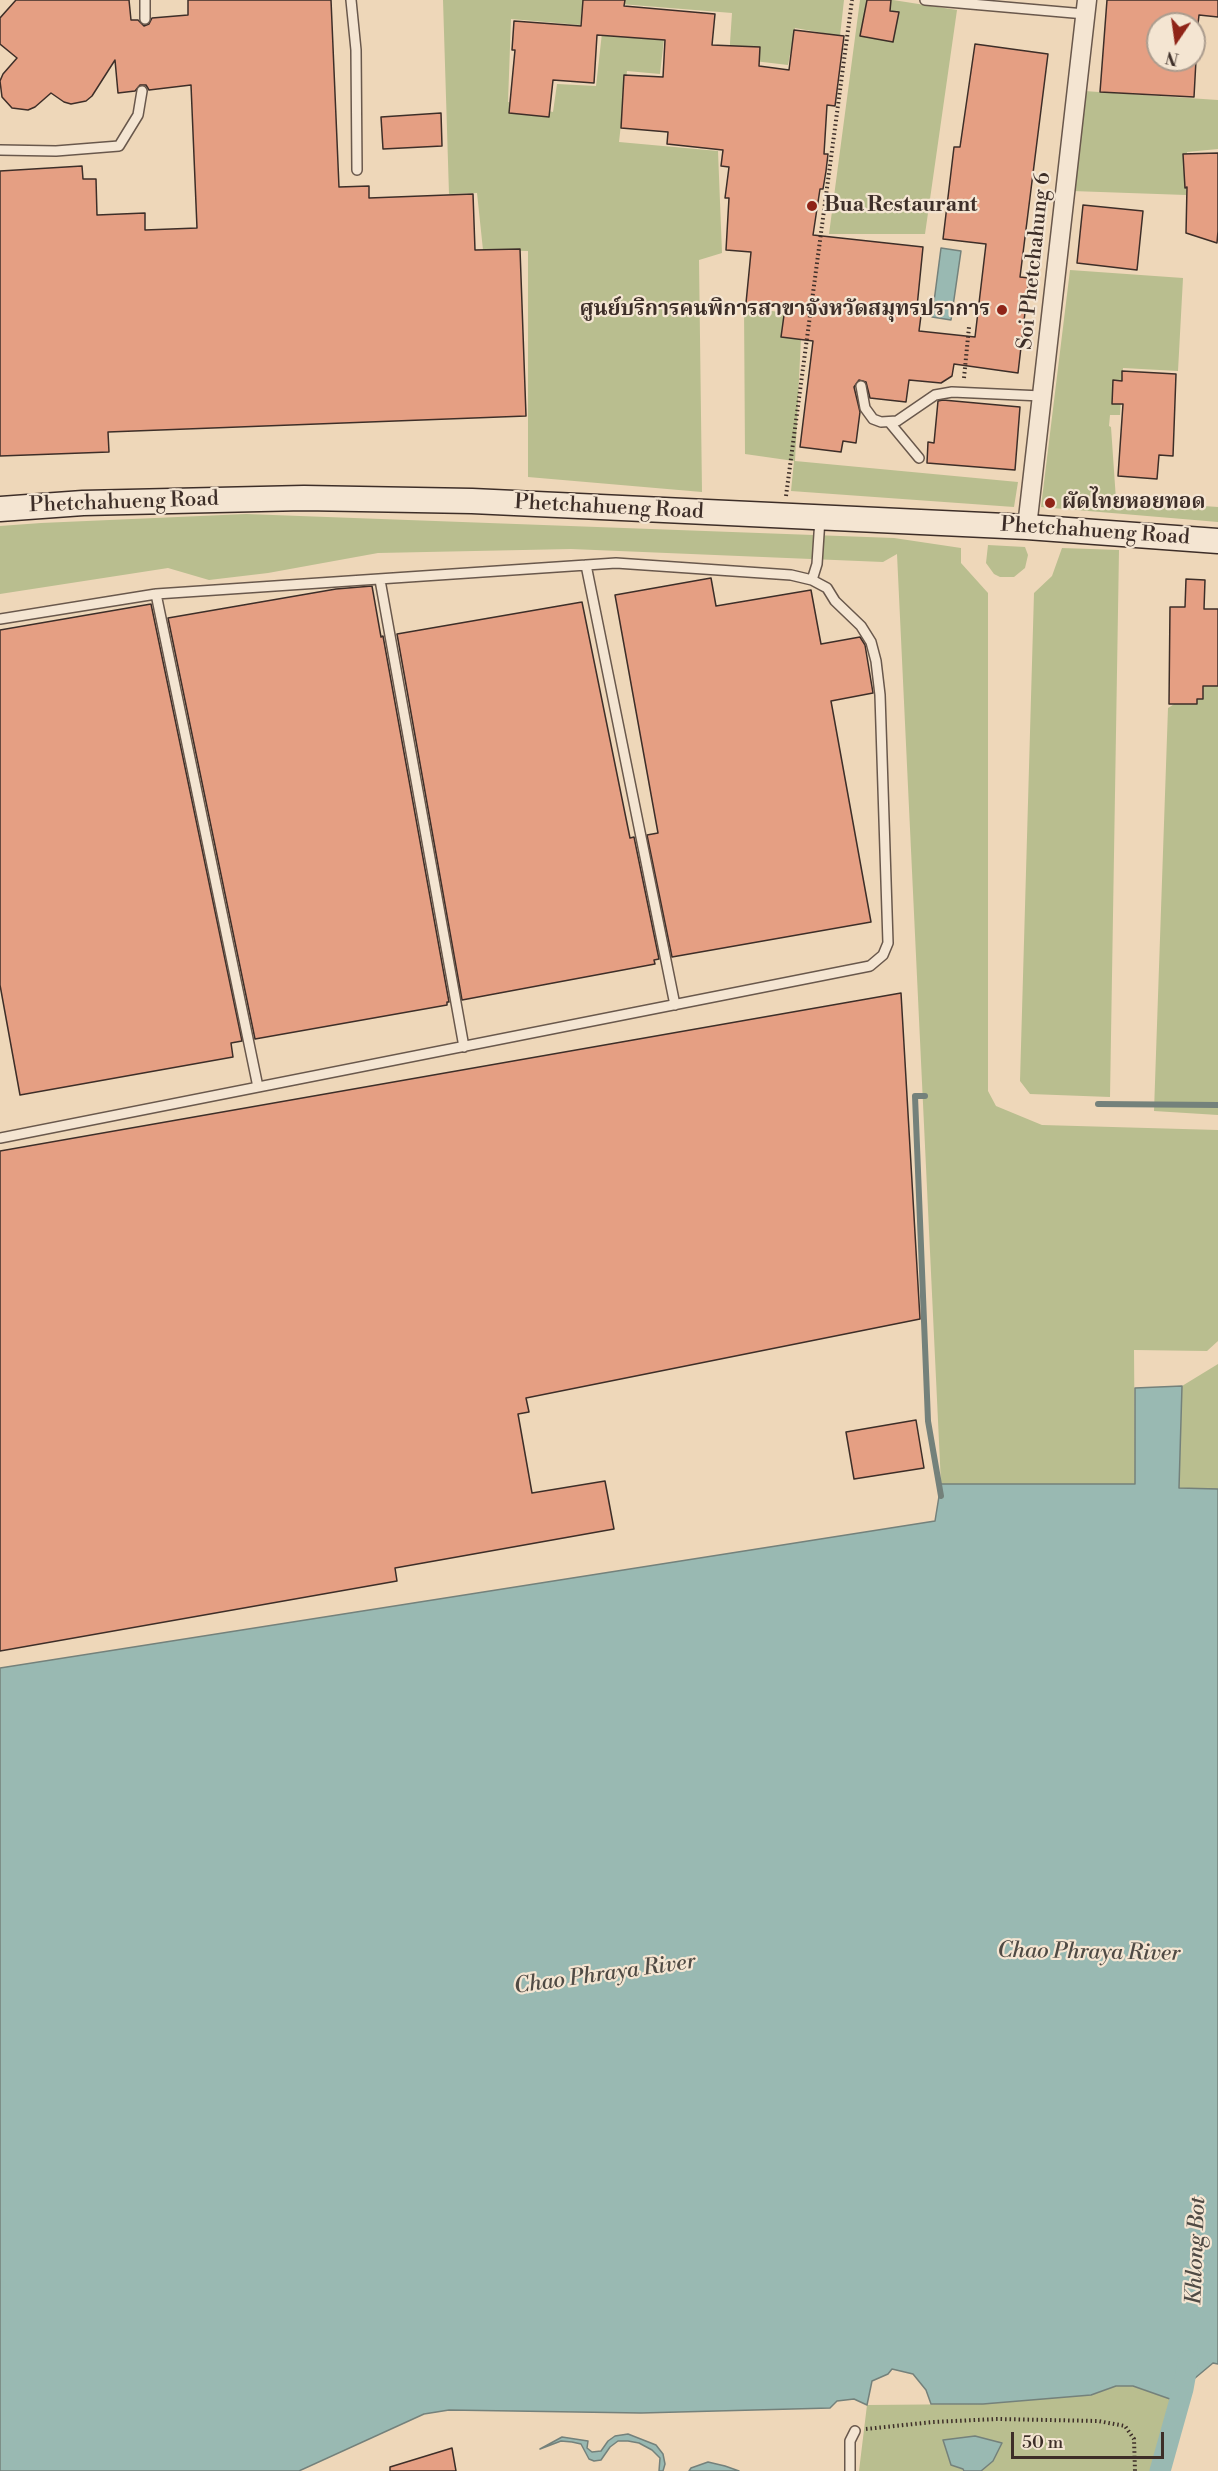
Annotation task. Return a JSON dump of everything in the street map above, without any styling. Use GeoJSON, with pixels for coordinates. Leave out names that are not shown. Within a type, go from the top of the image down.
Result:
{"type":"FeatureCollection","features":[{"type":"Feature","properties":{"kind":"main road","name":"Phetchahueng Road"},"geometry":{"type":"LineString","coordinates":[[0,509],[83,502],[304,498],[472,501],[1027,527],[1218,541]]}},
{"type":"Feature","properties":{"kind":"street","name":"Soi Phetchahung 6"},"geometry":{"type":"LineString","coordinates":[[1027,527],[1086,7]]}},
{"type":"Feature","properties":{"kind":"lane"},"geometry":{"type":"LineString","coordinates":[[145,0],[145,19]]}},
{"type":"Feature","properties":{"kind":"lane"},"geometry":{"type":"LineString","coordinates":[[351,0],[356,50],[357,170]]}},
{"type":"Feature","properties":{"kind":"lane"},"geometry":{"type":"LineString","coordinates":[[925,0],[1086,7]]}},
{"type":"Feature","properties":{"kind":"lane"},"geometry":{"type":"LineString","coordinates":[[0,150],[56,151],[119,146],[138,116],[142,91]]}},
{"type":"Feature","properties":{"kind":"lane"},"geometry":{"type":"LineString","coordinates":[[861,386],[865,408],[873,419],[890,423],[897,421],[935,395],[963,391],[1042,396]]}},
{"type":"Feature","properties":{"kind":"lane"},"geometry":{"type":"LineString","coordinates":[[890,423],[919,458]]}},
{"type":"Feature","properties":{"kind":"lane"},"geometry":{"type":"LineString","coordinates":[[812,580],[817,564],[820,519]]}},
{"type":"Feature","properties":{"kind":"lane"},"geometry":{"type":"LineString","coordinates":[[0,619],[156,594],[616,563],[791,575],[812,580],[827,588],[835,601],[861,626],[871,642],[876,661],[880,695],[888,943],[883,955],[870,966],[0,1138]]}},
{"type":"Feature","properties":{"kind":"lane"},"geometry":{"type":"LineString","coordinates":[[586,565],[675,1005]]}},
{"type":"Feature","properties":{"kind":"lane"},"geometry":{"type":"LineString","coordinates":[[380,580],[464,1047]]}},
{"type":"Feature","properties":{"kind":"lane"},"geometry":{"type":"LineString","coordinates":[[156,594],[258,1087]]}},
{"type":"Feature","properties":{"kind":"lane"},"geometry":{"type":"LineString","coordinates":[[850,2471],[850,2441],[855,2431]]}},
{"type":"Feature","properties":{"kind":"path"},"geometry":{"type":"LineString","coordinates":[[785,500],[852,0]]}},
{"type":"Feature","properties":{"kind":"path"},"geometry":{"type":"LineString","coordinates":[[963,391],[969,327]]}},
{"type":"Feature","properties":{"kind":"path"},"geometry":{"type":"LineString","coordinates":[[855,2431],[933,2422],[997,2419],[1098,2421],[1125,2426],[1134,2439],[1135,2471]]}},
{"type":"Feature","properties":{"kind":"green space"},"geometry":{"type":"Polygon","coordinates":[[[443,0],[844,0],[840,36],[795,28],[788,65],[729,58],[732,13],[583,1],[580,25],[511,19],[508,102],[553,112],[557,84],[596,86],[602,33],[664,39],[660,74],[627,71],[619,142],[718,151],[722,253],[699,260],[702,492],[528,477],[528,251],[483,250],[477,193],[449,194],[443,0]]]}},
{"type":"Feature","properties":{"kind":"green space"},"geometry":{"type":"Polygon","coordinates":[[[860,0],[893,0],[957,10],[925,234],[829,234],[860,0]]]}},
{"type":"Feature","properties":{"kind":"green space"},"geometry":{"type":"Polygon","coordinates":[[[1084,91],[1218,100],[1218,149],[1187,152],[1186,195],[1072,191],[1084,91]]]}},
{"type":"Feature","properties":{"kind":"green space"},"geometry":{"type":"Polygon","coordinates":[[[1070,270],[1183,278],[1178,371],[1123,368],[1120,415],[1110,415],[1109,426],[1111,427],[1116,500],[1218,507],[1218,522],[1041,507],[1070,270]]]}},
{"type":"Feature","properties":{"kind":"green space"},"geometry":{"type":"Polygon","coordinates":[[[744,307],[786,313],[801,338],[795,461],[1018,482],[1014,507],[791,491],[794,461],[745,454],[744,307]]]}},
{"type":"Feature","properties":{"kind":"green space"},"geometry":{"type":"Polygon","coordinates":[[[246,514],[894,538],[961,548],[961,563],[988,593],[988,1091],[996,1106],[1042,1125],[1218,1130],[1218,1341],[1207,1351],[1134,1350],[1135,1484],[941,1484],[897,554],[883,562],[571,549],[378,553],[268,573],[209,580],[168,568],[0,594],[0,526],[246,514]]]}},
{"type":"Feature","properties":{"kind":"green space"},"geometry":{"type":"Polygon","coordinates":[[[988,545],[1025,547],[1028,555],[1025,568],[1014,577],[1000,577],[994,574],[986,563],[988,545]]]}},
{"type":"Feature","properties":{"kind":"green space"},"geometry":{"type":"Polygon","coordinates":[[[1062,548],[1119,550],[1110,1097],[1030,1094],[1020,1081],[1034,593],[1052,576],[1062,548]]]}},
{"type":"Feature","properties":{"kind":"green space"},"geometry":{"type":"Polygon","coordinates":[[[1211,681],[1218,684],[1218,1115],[1154,1111],[1168,708],[1211,681]]]}},
{"type":"Feature","properties":{"kind":"green space"},"geometry":{"type":"Polygon","coordinates":[[[1218,1364],[1218,1489],[1179,1488],[1182,1386],[1218,1364]]]}},
{"type":"Feature","properties":{"kind":"green space"},"geometry":{"type":"Polygon","coordinates":[[[1116,2386],[1133,2386],[1170,2399],[1150,2471],[859,2471],[867,2405],[983,2404],[1091,2395],[1116,2386]]]}},
{"type":"Feature","properties":{"kind":"water"},"geometry":{"type":"Polygon","coordinates":[[[941,248],[961,251],[951,320],[932,317],[941,248]]]}},
{"type":"Feature","properties":{"kind":"water","name":"Chao Phraya River"},"geometry":{"type":"Polygon","coordinates":[[[1182,1386],[1179,1488],[1218,1489],[1218,2364],[1213,2363],[1170,2399],[1133,2386],[1116,2386],[1091,2395],[983,2404],[931,2404],[926,2390],[913,2374],[892,2369],[888,2374],[872,2381],[867,2405],[854,2399],[837,2401],[830,2408],[641,2413],[449,2410],[424,2414],[299,2471],[0,2471],[0,1668],[935,1521],[941,1484],[1135,1484],[1135,1388],[1182,1386]]]}},
{"type":"Feature","properties":{"kind":"water"},"geometry":{"type":"Polygon","coordinates":[[[628,2434],[656,2445],[663,2454],[665,2464],[663,2471],[659,2471],[660,2458],[652,2450],[639,2443],[628,2441],[618,2441],[610,2447],[601,2460],[594,2461],[589,2459],[581,2444],[572,2442],[561,2441],[540,2449],[562,2437],[588,2441],[587,2448],[592,2452],[601,2451],[615,2436],[628,2434]]]}},
{"type":"Feature","properties":{"kind":"water"},"geometry":{"type":"Polygon","coordinates":[[[975,2436],[1002,2443],[993,2461],[981,2471],[964,2471],[951,2465],[943,2440],[975,2436]]]}},
{"type":"Feature","properties":{"kind":"water"},"geometry":{"type":"Polygon","coordinates":[[[708,2462],[739,2471],[689,2471],[691,2468],[708,2462]]]}},
{"type":"Feature","properties":{"kind":"building"},"geometry":{"type":"Polygon","coordinates":[[[16,0],[129,0],[131,20],[138,20],[144,26],[149,24],[152,18],[188,15],[188,0],[331,0],[339,187],[369,186],[369,198],[473,194],[475,250],[520,249],[526,416],[108,432],[109,452],[0,456],[0,171],[82,166],[83,179],[96,179],[97,215],[145,213],[145,230],[197,228],[191,85],[149,90],[146,85],[140,85],[135,91],[118,93],[115,60],[92,96],[86,101],[71,104],[51,93],[28,110],[12,108],[2,97],[0,81],[17,58],[0,44],[0,18],[16,0]]]}},
{"type":"Feature","properties":{"kind":"building"},"geometry":{"type":"Polygon","coordinates":[[[583,0],[625,0],[624,6],[715,14],[712,45],[760,47],[759,66],[789,70],[794,30],[844,36],[835,106],[827,105],[824,154],[828,154],[813,235],[923,247],[917,307],[922,308],[919,331],[975,337],[986,244],[943,239],[954,147],[960,147],[975,44],[1048,54],[1020,277],[1029,278],[1018,373],[954,364],[952,376],[941,383],[909,380],[906,402],[870,398],[866,382],[859,380],[854,387],[860,412],[856,443],[843,441],[841,452],[800,447],[813,341],[781,337],[785,308],[746,303],[751,252],[726,250],[729,198],[725,198],[729,167],[721,166],[723,150],[667,144],[668,132],[621,128],[624,75],[663,77],[665,40],[597,35],[594,83],[553,80],[549,117],[509,113],[515,50],[512,50],[514,21],[581,26],[583,0]]]}},
{"type":"Feature","properties":{"kind":"building"},"geometry":{"type":"Polygon","coordinates":[[[867,0],[891,0],[890,11],[899,12],[893,42],[860,36],[867,0]]]}},
{"type":"Feature","properties":{"kind":"building"},"geometry":{"type":"Polygon","coordinates":[[[1107,0],[1218,0],[1218,17],[1206,16],[1206,12],[1146,12],[1146,72],[1195,72],[1194,97],[1100,92],[1107,0]]]}},
{"type":"Feature","properties":{"kind":"building"},"geometry":{"type":"Polygon","coordinates":[[[441,113],[442,146],[383,149],[381,117],[441,113]]]}},
{"type":"Feature","properties":{"kind":"building"},"geometry":{"type":"Polygon","coordinates":[[[1218,153],[1217,243],[1186,233],[1187,187],[1185,188],[1183,154],[1218,153]]]}},
{"type":"Feature","properties":{"kind":"building"},"geometry":{"type":"Polygon","coordinates":[[[1083,205],[1143,211],[1137,270],[1077,263],[1083,205]]]}},
{"type":"Feature","properties":{"kind":"building"},"geometry":{"type":"Polygon","coordinates":[[[1122,371],[1176,374],[1173,456],[1159,455],[1157,479],[1118,476],[1123,404],[1112,404],[1113,380],[1122,381],[1122,371]]]}},
{"type":"Feature","properties":{"kind":"building"},"geometry":{"type":"Polygon","coordinates":[[[938,401],[1020,407],[1015,470],[927,463],[928,442],[934,443],[938,401]]]}},
{"type":"Feature","properties":{"kind":"building"},"geometry":{"type":"Polygon","coordinates":[[[711,578],[716,606],[811,590],[821,644],[860,637],[865,645],[873,693],[831,701],[871,922],[672,957],[647,835],[658,833],[615,595],[711,578]]]}},
{"type":"Feature","properties":{"kind":"building"},"geometry":{"type":"Polygon","coordinates":[[[1186,579],[1205,580],[1204,609],[1218,609],[1218,686],[1203,686],[1203,699],[1197,699],[1197,704],[1169,704],[1170,607],[1185,607],[1186,579]]]}},
{"type":"Feature","properties":{"kind":"building"},"geometry":{"type":"Polygon","coordinates":[[[372,586],[449,1002],[447,1005],[255,1039],[168,618],[336,589],[372,586]]]}},
{"type":"Feature","properties":{"kind":"building"},"geometry":{"type":"Polygon","coordinates":[[[582,602],[630,838],[634,837],[659,959],[654,960],[655,964],[462,1000],[397,634],[582,602]]]}},
{"type":"Feature","properties":{"kind":"building"},"geometry":{"type":"Polygon","coordinates":[[[151,604],[242,1041],[231,1043],[233,1057],[20,1095],[0,985],[0,630],[151,604]]]}},
{"type":"Feature","properties":{"kind":"building"},"geometry":{"type":"Polygon","coordinates":[[[901,993],[920,1319],[526,1398],[529,1412],[518,1414],[532,1493],[605,1481],[614,1529],[395,1568],[397,1581],[0,1651],[0,1151],[901,993]]]}},
{"type":"Feature","properties":{"kind":"building"},"geometry":{"type":"Polygon","coordinates":[[[916,1420],[924,1468],[854,1479],[846,1432],[916,1420]]]}},
{"type":"Feature","properties":{"kind":"building"},"geometry":{"type":"Polygon","coordinates":[[[452,2448],[456,2471],[390,2471],[390,2467],[452,2448]]]}},
{"type":"Feature","properties":{"kind":"waterway"},"geometry":{"type":"LineString","coordinates":[[925,1096],[915,1096],[928,1421],[941,1496]]}},
{"type":"Feature","properties":{"kind":"waterway"},"geometry":{"type":"LineString","coordinates":[[1098,1104],[1218,1105]]}},
{"type":"Feature","properties":{"kind":"waterway","name":"Khlong Bot"},"geometry":{"type":"LineString","coordinates":[[1160,2471],[1183,2389],[1188,2361]]}},
{"type":"Feature","properties":{"kind":"place","name":"Bua Restaurant"},"geometry":{"type":"Point","coordinates":[812,206]}},
{"type":"Feature","properties":{"kind":"place","name":"ศูนย์บริการคนพิการสาขาจังหวัดสมุทรปราการ"},"geometry":{"type":"Point","coordinates":[1002,310]}},
{"type":"Feature","properties":{"kind":"place","name":"ผัดไทยหอยทอด"},"geometry":{"type":"Point","coordinates":[1050,503]}}]}
